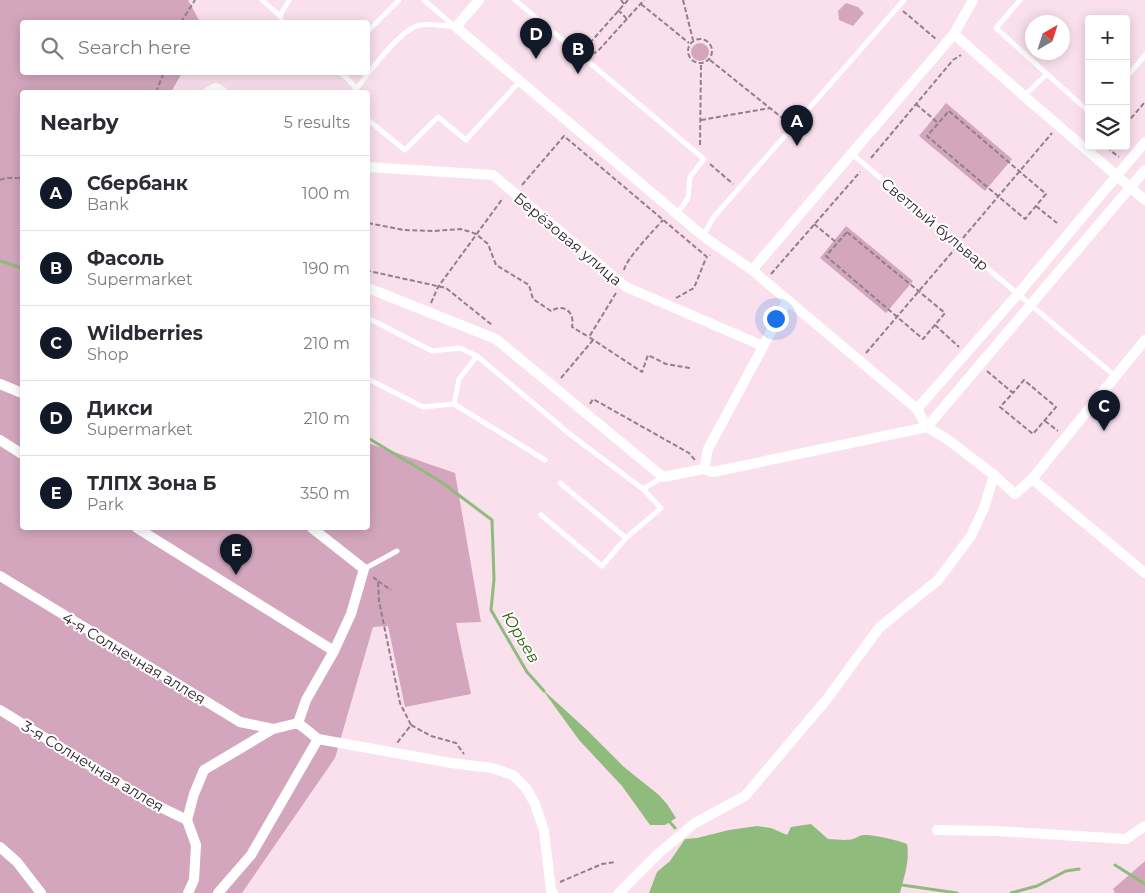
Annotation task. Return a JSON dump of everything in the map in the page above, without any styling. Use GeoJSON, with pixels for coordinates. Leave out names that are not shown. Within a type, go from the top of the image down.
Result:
{"type":"FeatureCollection","features":[{"type":"Feature","properties":{"kind":"street"},"geometry":{"type":"LineString","coordinates":[[479,0],[456,27],[677,214],[752,270],[917,409],[927,427],[994,474],[1015,494],[1032,479],[1145,340]]}},
{"type":"Feature","properties":{"kind":"street"},"geometry":{"type":"LineString","coordinates":[[752,270],[954,34],[973,0]]}},
{"type":"Feature","properties":{"kind":"street"},"geometry":{"type":"LineString","coordinates":[[954,34],[1145,200]]}},
{"type":"Feature","properties":{"kind":"street"},"geometry":{"type":"LineString","coordinates":[[917,409],[1018,294],[1145,142]]}},
{"type":"Feature","properties":{"kind":"street","name":"Берёзовая улица"},"geometry":{"type":"LineString","coordinates":[[370,166],[493,175],[626,288],[764,346]]}},
{"type":"Feature","properties":{"kind":"street"},"geometry":{"type":"LineString","coordinates":[[370,289],[496,339],[662,477],[704,468],[712,472],[927,427],[1145,170]]}},
{"type":"Feature","properties":{"kind":"street"},"geometry":{"type":"LineString","coordinates":[[704,468],[708,449],[788,300]]}},
{"type":"Feature","properties":{"kind":"street"},"geometry":{"type":"LineString","coordinates":[[0,384],[20,392]]}},
{"type":"Feature","properties":{"kind":"street"},"geometry":{"type":"LineString","coordinates":[[0,440],[20,453]]}},
{"type":"Feature","properties":{"kind":"street"},"geometry":{"type":"LineString","coordinates":[[619,893],[658,854],[695,823],[745,796],[827,699],[879,628],[938,580],[971,536],[984,508],[994,474]]}},
{"type":"Feature","properties":{"kind":"street"},"geometry":{"type":"LineString","coordinates":[[1032,479],[1145,573]]}},
{"type":"Feature","properties":{"kind":"street"},"geometry":{"type":"LineString","coordinates":[[140,530],[334,651]]}},
{"type":"Feature","properties":{"kind":"street"},"geometry":{"type":"LineString","coordinates":[[298,723],[306,700],[334,651],[351,614],[364,569],[315,530]]}},
{"type":"Feature","properties":{"kind":"street","name":"4-я Солнечная аллея"},"geometry":{"type":"LineString","coordinates":[[0,576],[240,722],[273,729]]}},
{"type":"Feature","properties":{"kind":"street","name":"3-я Солнечная аллея"},"geometry":{"type":"LineString","coordinates":[[0,710],[146,800],[188,820]]}},
{"type":"Feature","properties":{"kind":"street"},"geometry":{"type":"LineString","coordinates":[[188,893],[194,880],[196,846],[188,820],[194,794],[204,770],[273,729],[298,723]]}},
{"type":"Feature","properties":{"kind":"street"},"geometry":{"type":"LineString","coordinates":[[298,723],[318,739],[492,768],[513,775],[526,788],[535,804],[544,831],[552,889]]}},
{"type":"Feature","properties":{"kind":"street"},"geometry":{"type":"LineString","coordinates":[[218,893],[251,855],[318,739]]}},
{"type":"Feature","properties":{"kind":"street"},"geometry":{"type":"LineString","coordinates":[[938,830],[996,831],[1126,839],[1145,826]]}},
{"type":"Feature","properties":{"kind":"street"},"geometry":{"type":"LineString","coordinates":[[0,847],[17,862],[42,893]]}},
{"type":"Feature","properties":{"kind":"lane"},"geometry":{"type":"LineString","coordinates":[[262,0],[280,16],[281,20]]}},
{"type":"Feature","properties":{"kind":"lane"},"geometry":{"type":"LineString","coordinates":[[280,16],[289,0]]}},
{"type":"Feature","properties":{"kind":"lane"},"geometry":{"type":"LineString","coordinates":[[370,29],[399,0]]}},
{"type":"Feature","properties":{"kind":"lane"},"geometry":{"type":"LineString","coordinates":[[424,0],[456,27]]}},
{"type":"Feature","properties":{"kind":"lane"},"geometry":{"type":"LineString","coordinates":[[515,0],[702,157],[690,177],[688,198],[677,214]]}},
{"type":"Feature","properties":{"kind":"lane"},"geometry":{"type":"LineString","coordinates":[[704,236],[713,218],[904,0]]}},
{"type":"Feature","properties":{"kind":"lane"},"geometry":{"type":"LineString","coordinates":[[1020,0],[996,28],[1085,108]]}},
{"type":"Feature","properties":{"kind":"lane"},"geometry":{"type":"LineString","coordinates":[[370,72],[386,51],[407,32],[418,25],[456,27]]}},
{"type":"Feature","properties":{"kind":"lane"},"geometry":{"type":"LineString","coordinates":[[1130,73],[1145,55]]}},
{"type":"Feature","properties":{"kind":"lane"},"geometry":{"type":"LineString","coordinates":[[1024,96],[1047,74]]}},
{"type":"Feature","properties":{"kind":"lane"},"geometry":{"type":"LineString","coordinates":[[343,75],[355,90]]}},
{"type":"Feature","properties":{"kind":"lane"},"geometry":{"type":"LineString","coordinates":[[357,90],[368,75]]}},
{"type":"Feature","properties":{"kind":"lane"},"geometry":{"type":"LineString","coordinates":[[370,122],[405,150],[438,117],[466,140],[520,81]]}},
{"type":"Feature","properties":{"kind":"lane","name":"Светлый бульвар"},"geometry":{"type":"LineString","coordinates":[[852,154],[1116,376]]}},
{"type":"Feature","properties":{"kind":"lane"},"geometry":{"type":"LineString","coordinates":[[370,319],[432,351],[460,348],[477,356],[571,435],[643,489],[661,508],[626,538],[602,566],[541,515]]}},
{"type":"Feature","properties":{"kind":"lane"},"geometry":{"type":"LineString","coordinates":[[454,404],[459,379],[477,356]]}},
{"type":"Feature","properties":{"kind":"lane"},"geometry":{"type":"LineString","coordinates":[[370,380],[424,407],[454,404],[545,460]]}},
{"type":"Feature","properties":{"kind":"lane"},"geometry":{"type":"LineString","coordinates":[[643,489],[662,477]]}},
{"type":"Feature","properties":{"kind":"lane"},"geometry":{"type":"LineString","coordinates":[[560,483],[626,538]]}},
{"type":"Feature","properties":{"kind":"lane"},"geometry":{"type":"LineString","coordinates":[[364,569],[397,551]]}},
{"type":"Feature","properties":{"kind":"path"},"geometry":{"type":"LineString","coordinates":[[183,20],[195,0]]}},
{"type":"Feature","properties":{"kind":"path"},"geometry":{"type":"LineString","coordinates":[[621,0],[624,4]]}},
{"type":"Feature","properties":{"kind":"path"},"geometry":{"type":"LineString","coordinates":[[585,59],[589,44],[628,0]]}},
{"type":"Feature","properties":{"kind":"path"},"geometry":{"type":"LineString","coordinates":[[585,59],[598,51],[644,0]]}},
{"type":"Feature","properties":{"kind":"path"},"geometry":{"type":"LineString","coordinates":[[683,0],[693,40]]}},
{"type":"Feature","properties":{"kind":"path"},"geometry":{"type":"LineString","coordinates":[[641,4],[690,43]]}},
{"type":"Feature","properties":{"kind":"path"},"geometry":{"type":"LineString","coordinates":[[898,7],[944,46]]}},
{"type":"Feature","properties":{"kind":"path"},"geometry":{"type":"LineString","coordinates":[[618,10],[627,19]]}},
{"type":"Feature","properties":{"kind":"path"},"geometry":{"type":"LineString","coordinates":[[698,38],[708,41],[713,50],[710,60],[701,64],[692,62],[687,53],[690,43],[698,38]]}},
{"type":"Feature","properties":{"kind":"path"},"geometry":{"type":"LineString","coordinates":[[710,60],[793,126]]}},
{"type":"Feature","properties":{"kind":"path"},"geometry":{"type":"LineString","coordinates":[[701,64],[700,120],[702,157],[739,189]]}},
{"type":"Feature","properties":{"kind":"path"},"geometry":{"type":"LineString","coordinates":[[157,90],[163,75]]}},
{"type":"Feature","properties":{"kind":"path"},"geometry":{"type":"LineString","coordinates":[[1130,119],[1145,102]]}},
{"type":"Feature","properties":{"kind":"path"},"geometry":{"type":"LineString","coordinates":[[916,104],[938,123]]}},
{"type":"Feature","properties":{"kind":"path"},"geometry":{"type":"LineString","coordinates":[[700,120],[770,108]]}},
{"type":"Feature","properties":{"kind":"path"},"geometry":{"type":"LineString","coordinates":[[949,111],[1046,194],[1025,219],[927,136],[938,123],[949,111]]}},
{"type":"Feature","properties":{"kind":"path"},"geometry":{"type":"LineString","coordinates":[[427,312],[438,287],[509,189],[522,185],[564,136],[707,257]]}},
{"type":"Feature","properties":{"kind":"path"},"geometry":{"type":"LineString","coordinates":[[0,180],[20,178]]}},
{"type":"Feature","properties":{"kind":"path"},"geometry":{"type":"LineString","coordinates":[[1036,206],[1057,223]]}},
{"type":"Feature","properties":{"kind":"path"},"geometry":{"type":"LineString","coordinates":[[624,267],[663,220]]}},
{"type":"Feature","properties":{"kind":"path"},"geometry":{"type":"LineString","coordinates":[[370,222],[404,230],[434,231],[460,229],[476,234],[488,244],[496,264],[529,285],[533,299],[551,312],[556,308],[563,308],[568,311],[573,320],[572,327],[642,372],[648,355],[666,364],[690,368]]}},
{"type":"Feature","properties":{"kind":"path"},"geometry":{"type":"LineString","coordinates":[[814,224],[837,243]]}},
{"type":"Feature","properties":{"kind":"path"},"geometry":{"type":"LineString","coordinates":[[846,232],[945,313],[934,326],[923,339],[826,256],[846,232]]}},
{"type":"Feature","properties":{"kind":"path"},"geometry":{"type":"LineString","coordinates":[[683,294],[694,288],[707,257],[719,247]]}},
{"type":"Feature","properties":{"kind":"path"},"geometry":{"type":"LineString","coordinates":[[370,271],[446,288],[501,332],[496,339]]}},
{"type":"Feature","properties":{"kind":"path"},"geometry":{"type":"LineString","coordinates":[[589,337],[622,284]]}},
{"type":"Feature","properties":{"kind":"path"},"geometry":{"type":"LineString","coordinates":[[934,326],[961,348]]}},
{"type":"Feature","properties":{"kind":"path"},"geometry":{"type":"LineString","coordinates":[[557,383],[593,340]]}},
{"type":"Feature","properties":{"kind":"path"},"geometry":{"type":"LineString","coordinates":[[988,372],[1013,393]]}},
{"type":"Feature","properties":{"kind":"path"},"geometry":{"type":"LineString","coordinates":[[1024,380],[1056,407],[1033,434],[1000,407],[1013,393],[1024,380]]}},
{"type":"Feature","properties":{"kind":"path"},"geometry":{"type":"LineString","coordinates":[[587,407],[593,399],[689,453],[704,468]]}},
{"type":"Feature","properties":{"kind":"path"},"geometry":{"type":"LineString","coordinates":[[1045,420],[1056,430]]}},
{"type":"Feature","properties":{"kind":"path"},"geometry":{"type":"LineString","coordinates":[[364,569],[390,590]]}},
{"type":"Feature","properties":{"kind":"path"},"geometry":{"type":"LineString","coordinates":[[378,581],[379,601],[400,702],[411,725],[431,736],[456,743],[472,766]]}},
{"type":"Feature","properties":{"kind":"path"},"geometry":{"type":"LineString","coordinates":[[390,751],[411,725]]}},
{"type":"Feature","properties":{"kind":"path"},"geometry":{"type":"LineString","coordinates":[[552,889],[602,864],[616,862]]}},
{"type":"Feature","properties":{"kind":"shaded area"},"geometry":{"type":"Polygon","coordinates":[[[0,0],[188,0],[199,20],[20,20],[20,75],[181,75],[172,90],[20,90],[20,530],[370,530],[370,444],[455,473],[481,622],[456,623],[471,694],[405,707],[388,626],[373,627],[335,758],[242,893],[0,893],[0,0]]]}},
{"type":"Feature","properties":{"kind":"shaded area"},"geometry":{"type":"Polygon","coordinates":[[[846,3],[858,7],[864,13],[853,26],[839,20],[838,11],[846,3]]]}},
{"type":"Feature","properties":{"kind":"shaded area"},"geometry":{"type":"Polygon","coordinates":[[[696,43],[704,43],[709,48],[707,59],[696,61],[691,56],[691,48],[696,43]]]}},
{"type":"Feature","properties":{"kind":"shaded area"},"geometry":{"type":"Polygon","coordinates":[[[946,103],[1012,159],[985,191],[919,136],[946,103]]]}},
{"type":"Feature","properties":{"kind":"shaded area"},"geometry":{"type":"Polygon","coordinates":[[[846,226],[913,281],[886,313],[820,258],[846,226]]]}},
{"type":"Feature","properties":{"kind":"shaded area"},"geometry":{"type":"Polygon","coordinates":[[[542,689],[624,767],[659,795],[676,818],[665,825],[650,825],[622,786],[579,740],[542,689]]]}},
{"type":"Feature","properties":{"kind":"shaded area"},"geometry":{"type":"Polygon","coordinates":[[[811,824],[828,839],[850,840],[861,835],[868,835],[907,844],[907,863],[900,893],[649,893],[657,872],[670,861],[685,839],[757,826],[771,828],[787,835],[791,827],[811,824]]]}},
{"type":"Feature","properties":{"kind":"shaded area"},"geometry":{"type":"Polygon","coordinates":[[[1145,861],[1145,893],[1115,893],[1113,889],[1145,861]]]}},
{"type":"Feature","properties":{"kind":"waterway","name":"Юрьев"},"geometry":{"type":"LineString","coordinates":[[0,261],[20,267]]}},
{"type":"Feature","properties":{"kind":"waterway","name":"Юрьев"},"geometry":{"type":"LineString","coordinates":[[370,439],[440,481],[492,520],[494,579],[491,610],[527,672],[544,691]]}},
{"type":"Feature","properties":{"kind":"waterway","name":"Юрьев"},"geometry":{"type":"LineString","coordinates":[[668,820],[675,828]]}},
{"type":"Feature","properties":{"kind":"waterway","name":"Юрьев"},"geometry":{"type":"LineString","coordinates":[[1115,865],[1145,884]]}},
{"type":"Feature","properties":{"kind":"waterway","name":"Юрьев"},"geometry":{"type":"LineString","coordinates":[[1011,893],[1037,886],[1066,871],[1079,869]]}},
{"type":"Feature","properties":{"kind":"waterway","name":"Юрьев"},"geometry":{"type":"LineString","coordinates":[[902,885],[957,893]]}},
{"type":"Feature","properties":{"kind":"place","name":"Дикси"},"geometry":{"type":"Point","coordinates":[536,59]}},
{"type":"Feature","properties":{"kind":"place","name":"Фасоль"},"geometry":{"type":"Point","coordinates":[578,74]}},
{"type":"Feature","properties":{"kind":"place","name":"Сбербанк"},"geometry":{"type":"Point","coordinates":[797,146]}},
{"type":"Feature","properties":{"kind":"place","name":"Wildberries"},"geometry":{"type":"Point","coordinates":[1104,431]}},
{"type":"Feature","properties":{"kind":"place","name":"ТЛПХ Зона Б"},"geometry":{"type":"Point","coordinates":[236,575]}}]}
